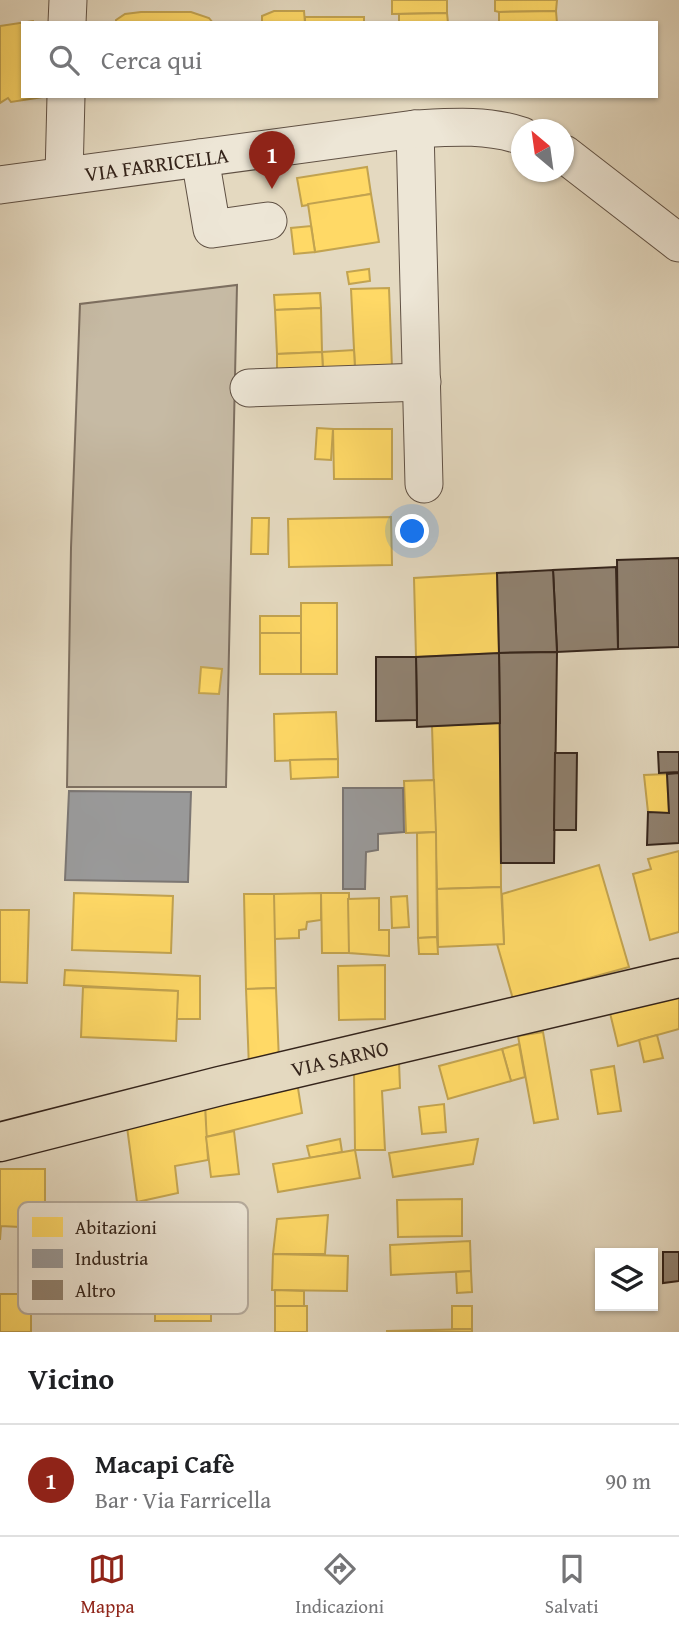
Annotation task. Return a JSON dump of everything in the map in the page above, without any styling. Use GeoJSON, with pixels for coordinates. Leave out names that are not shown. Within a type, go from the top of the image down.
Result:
{"type":"FeatureCollection","features":[{"type":"Feature","properties":{"kind":"main road","name":"VIA SARNO"},"geometry":{"type":"LineString","coordinates":[[0,1142],[220,1086],[679,978]]}},
{"type":"Feature","properties":{"kind":"street"},"geometry":{"type":"LineString","coordinates":[[67,21],[68,0]]}},
{"type":"Feature","properties":{"kind":"street"},"geometry":{"type":"LineString","coordinates":[[64,176],[66,98]]}},
{"type":"Feature","properties":{"kind":"street","name":"VIA FARRICELLA"},"geometry":{"type":"LineString","coordinates":[[0,185],[415,129],[456,127],[511,132]]}},
{"type":"Feature","properties":{"kind":"street"},"geometry":{"type":"LineString","coordinates":[[415,129],[424,484]]}},
{"type":"Feature","properties":{"kind":"street"},"geometry":{"type":"LineString","coordinates":[[200,158],[212,229],[268,221]]}},
{"type":"Feature","properties":{"kind":"street"},"geometry":{"type":"LineString","coordinates":[[574,162],[679,243]]}},
{"type":"Feature","properties":{"kind":"street"},"geometry":{"type":"LineString","coordinates":[[249,388],[422,382]]}},
{"type":"Feature","properties":{"kind":"shaded area"},"geometry":{"type":"Polygon","coordinates":[[[237,285],[226,787],[67,787],[71,548],[80,304],[237,285]]]}},
{"type":"Feature","properties":{"kind":"building: Abitazioni"},"geometry":{"type":"Polygon","coordinates":[[[392,0],[447,0],[447,13],[392,14],[392,0]]]}},
{"type":"Feature","properties":{"kind":"building: Abitazioni"},"geometry":{"type":"Polygon","coordinates":[[[495,0],[557,0],[556,11],[499,12],[495,11],[495,0]]]}},
{"type":"Feature","properties":{"kind":"building: Abitazioni"},"geometry":{"type":"Polygon","coordinates":[[[274,11],[304,11],[305,21],[262,21],[262,16],[274,11]]]}},
{"type":"Feature","properties":{"kind":"building: Abitazioni"},"geometry":{"type":"Polygon","coordinates":[[[556,11],[557,21],[499,21],[499,12],[556,11]]]}},
{"type":"Feature","properties":{"kind":"building: Abitazioni"},"geometry":{"type":"Polygon","coordinates":[[[191,12],[211,21],[116,21],[125,14],[191,12]]]}},
{"type":"Feature","properties":{"kind":"building: Abitazioni"},"geometry":{"type":"Polygon","coordinates":[[[447,13],[448,21],[399,21],[399,14],[447,13]]]}},
{"type":"Feature","properties":{"kind":"building: Abitazioni"},"geometry":{"type":"Polygon","coordinates":[[[305,17],[364,17],[364,21],[305,21],[305,17]]]}},
{"type":"Feature","properties":{"kind":"building: Abitazioni"},"geometry":{"type":"Polygon","coordinates":[[[21,23],[21,98],[37,98],[11,102],[8,98],[0,103],[0,26],[21,23]]]}},
{"type":"Feature","properties":{"kind":"building: Abitazioni"},"geometry":{"type":"Polygon","coordinates":[[[367,167],[371,194],[302,206],[297,178],[367,167]]]}},
{"type":"Feature","properties":{"kind":"building: Abitazioni"},"geometry":{"type":"Polygon","coordinates":[[[371,194],[379,242],[315,252],[308,204],[371,194]]]}},
{"type":"Feature","properties":{"kind":"building: Abitazioni"},"geometry":{"type":"Polygon","coordinates":[[[311,226],[315,252],[294,254],[291,228],[311,226]]]}},
{"type":"Feature","properties":{"kind":"building: Abitazioni"},"geometry":{"type":"Polygon","coordinates":[[[369,269],[370,281],[349,284],[347,272],[369,269]]]}},
{"type":"Feature","properties":{"kind":"building: Abitazioni"},"geometry":{"type":"Polygon","coordinates":[[[389,288],[392,368],[355,369],[351,289],[389,288]]]}},
{"type":"Feature","properties":{"kind":"building: Abitazioni"},"geometry":{"type":"Polygon","coordinates":[[[320,293],[321,308],[275,310],[274,295],[320,293]]]}},
{"type":"Feature","properties":{"kind":"building: Abitazioni"},"geometry":{"type":"Polygon","coordinates":[[[321,308],[322,352],[277,354],[275,310],[321,308]]]}},
{"type":"Feature","properties":{"kind":"building: Abitazioni"},"geometry":{"type":"Polygon","coordinates":[[[354,350],[355,369],[323,371],[322,352],[354,350]]]}},
{"type":"Feature","properties":{"kind":"building: Abitazioni"},"geometry":{"type":"Polygon","coordinates":[[[322,352],[323,371],[277,373],[277,354],[322,352]]]}},
{"type":"Feature","properties":{"kind":"building: Abitazioni"},"geometry":{"type":"Polygon","coordinates":[[[317,428],[333,429],[331,460],[315,459],[317,428]]]}},
{"type":"Feature","properties":{"kind":"building: Abitazioni"},"geometry":{"type":"Polygon","coordinates":[[[333,429],[392,429],[392,479],[334,479],[333,429]]]}},
{"type":"Feature","properties":{"kind":"building: Abitazioni"},"geometry":{"type":"Polygon","coordinates":[[[391,517],[392,565],[289,567],[288,519],[391,517]]]}},
{"type":"Feature","properties":{"kind":"building: Abitazioni"},"geometry":{"type":"Polygon","coordinates":[[[252,518],[269,518],[268,554],[251,554],[252,518]]]}},
{"type":"Feature","properties":{"kind":"building: Abitazioni"},"geometry":{"type":"Polygon","coordinates":[[[497,573],[499,653],[416,657],[414,578],[497,573]]]}},
{"type":"Feature","properties":{"kind":"building: Abitazioni"},"geometry":{"type":"Polygon","coordinates":[[[301,603],[337,603],[337,674],[301,674],[301,603]]]}},
{"type":"Feature","properties":{"kind":"building: Abitazioni"},"geometry":{"type":"Polygon","coordinates":[[[260,616],[301,616],[301,633],[260,633],[260,616]]]}},
{"type":"Feature","properties":{"kind":"building: Abitazioni"},"geometry":{"type":"Polygon","coordinates":[[[260,633],[301,633],[301,674],[260,674],[260,633]]]}},
{"type":"Feature","properties":{"kind":"building: Abitazioni"},"geometry":{"type":"Polygon","coordinates":[[[201,667],[222,669],[219,694],[199,693],[201,667]]]}},
{"type":"Feature","properties":{"kind":"building: Abitazioni"},"geometry":{"type":"Polygon","coordinates":[[[336,712],[338,759],[275,761],[274,714],[336,712]]]}},
{"type":"Feature","properties":{"kind":"building: Abitazioni"},"geometry":{"type":"Polygon","coordinates":[[[500,723],[501,887],[437,889],[432,726],[500,723]]]}},
{"type":"Feature","properties":{"kind":"building: Abitazioni"},"geometry":{"type":"Polygon","coordinates":[[[338,759],[338,777],[291,779],[290,760],[338,759]]]}},
{"type":"Feature","properties":{"kind":"building: Abitazioni"},"geometry":{"type":"Polygon","coordinates":[[[667,774],[669,813],[648,812],[644,775],[667,774]]]}},
{"type":"Feature","properties":{"kind":"building: Abitazioni"},"geometry":{"type":"Polygon","coordinates":[[[434,780],[436,832],[406,833],[404,781],[434,780]]]}},
{"type":"Feature","properties":{"kind":"building: Abitazioni"},"geometry":{"type":"Polygon","coordinates":[[[436,832],[437,937],[418,938],[417,833],[436,832]]]}},
{"type":"Feature","properties":{"kind":"building: Abitazioni"},"geometry":{"type":"Polygon","coordinates":[[[679,851],[679,932],[650,940],[633,874],[651,869],[648,859],[679,851]]]}},
{"type":"Feature","properties":{"kind":"building: Abitazioni"},"geometry":{"type":"Polygon","coordinates":[[[599,865],[629,967],[513,999],[497,944],[504,944],[502,894],[599,865]]]}},
{"type":"Feature","properties":{"kind":"building: Abitazioni"},"geometry":{"type":"Polygon","coordinates":[[[501,887],[504,944],[438,947],[437,889],[501,887]]]}},
{"type":"Feature","properties":{"kind":"building: Abitazioni"},"geometry":{"type":"Polygon","coordinates":[[[74,893],[173,896],[171,953],[72,950],[74,893]]]}},
{"type":"Feature","properties":{"kind":"building: Abitazioni"},"geometry":{"type":"Polygon","coordinates":[[[321,893],[349,893],[349,953],[322,953],[321,893]]]}},
{"type":"Feature","properties":{"kind":"building: Abitazioni"},"geometry":{"type":"Polygon","coordinates":[[[321,893],[321,920],[307,922],[306,929],[299,930],[299,938],[274,939],[274,894],[321,893]]]}},
{"type":"Feature","properties":{"kind":"building: Abitazioni"},"geometry":{"type":"Polygon","coordinates":[[[244,894],[274,894],[276,988],[246,989],[244,894]]]}},
{"type":"Feature","properties":{"kind":"building: Abitazioni"},"geometry":{"type":"Polygon","coordinates":[[[407,896],[409,927],[392,928],[391,897],[407,896]]]}},
{"type":"Feature","properties":{"kind":"building: Abitazioni"},"geometry":{"type":"Polygon","coordinates":[[[379,898],[379,930],[389,930],[389,956],[349,953],[348,899],[379,898]]]}},
{"type":"Feature","properties":{"kind":"building: Abitazioni"},"geometry":{"type":"Polygon","coordinates":[[[0,910],[29,910],[27,983],[0,982],[0,910]]]}},
{"type":"Feature","properties":{"kind":"building: Abitazioni"},"geometry":{"type":"Polygon","coordinates":[[[437,937],[438,954],[419,954],[418,938],[437,937]]]}},
{"type":"Feature","properties":{"kind":"building: Abitazioni"},"geometry":{"type":"Polygon","coordinates":[[[385,965],[385,1019],[339,1020],[338,966],[385,965]]]}},
{"type":"Feature","properties":{"kind":"building: Abitazioni"},"geometry":{"type":"Polygon","coordinates":[[[65,970],[200,976],[200,1019],[176,1019],[178,991],[64,985],[65,970]]]}},
{"type":"Feature","properties":{"kind":"building: Abitazioni"},"geometry":{"type":"Polygon","coordinates":[[[83,987],[178,991],[176,1041],[81,1037],[83,987]]]}},
{"type":"Feature","properties":{"kind":"building: Abitazioni"},"geometry":{"type":"Polygon","coordinates":[[[276,988],[279,1061],[249,1068],[246,989],[276,988]]]}},
{"type":"Feature","properties":{"kind":"building: Abitazioni"},"geometry":{"type":"Polygon","coordinates":[[[679,995],[679,1029],[618,1046],[610,1013],[679,995]]]}},
{"type":"Feature","properties":{"kind":"building: Abitazioni"},"geometry":{"type":"Polygon","coordinates":[[[543,1032],[558,1119],[534,1123],[518,1036],[543,1032]]]}},
{"type":"Feature","properties":{"kind":"building: Abitazioni"},"geometry":{"type":"Polygon","coordinates":[[[657,1035],[663,1058],[644,1062],[639,1040],[657,1035]]]}},
{"type":"Feature","properties":{"kind":"building: Abitazioni"},"geometry":{"type":"Polygon","coordinates":[[[519,1044],[525,1077],[511,1081],[502,1049],[519,1044]]]}},
{"type":"Feature","properties":{"kind":"building: Abitazioni"},"geometry":{"type":"Polygon","coordinates":[[[502,1049],[511,1081],[448,1099],[439,1066],[502,1049]]]}},
{"type":"Feature","properties":{"kind":"building: Abitazioni"},"geometry":{"type":"Polygon","coordinates":[[[399,1062],[400,1088],[382,1091],[385,1150],[355,1150],[354,1071],[399,1062]]]}},
{"type":"Feature","properties":{"kind":"building: Abitazioni"},"geometry":{"type":"Polygon","coordinates":[[[614,1066],[621,1111],[598,1114],[591,1070],[614,1066]]]}},
{"type":"Feature","properties":{"kind":"building: Abitazioni"},"geometry":{"type":"Polygon","coordinates":[[[297,1082],[302,1113],[206,1137],[205,1106],[297,1082]]]}},
{"type":"Feature","properties":{"kind":"building: Abitazioni"},"geometry":{"type":"Polygon","coordinates":[[[444,1104],[446,1132],[422,1134],[419,1107],[444,1104]]]}},
{"type":"Feature","properties":{"kind":"building: Abitazioni"},"geometry":{"type":"Polygon","coordinates":[[[205,1106],[208,1160],[175,1166],[178,1193],[137,1202],[127,1127],[205,1106]]]}},
{"type":"Feature","properties":{"kind":"building: Abitazioni"},"geometry":{"type":"Polygon","coordinates":[[[234,1131],[239,1174],[211,1177],[206,1137],[234,1131]]]}},
{"type":"Feature","properties":{"kind":"building: Abitazioni"},"geometry":{"type":"Polygon","coordinates":[[[340,1139],[342,1152],[310,1158],[307,1146],[340,1139]]]}},
{"type":"Feature","properties":{"kind":"building: Abitazioni"},"geometry":{"type":"Polygon","coordinates":[[[478,1139],[473,1164],[393,1177],[389,1153],[478,1139]]]}},
{"type":"Feature","properties":{"kind":"building: Abitazioni"},"geometry":{"type":"Polygon","coordinates":[[[355,1150],[360,1178],[278,1192],[273,1164],[355,1150]]]}},
{"type":"Feature","properties":{"kind":"building: Abitazioni"},"geometry":{"type":"Polygon","coordinates":[[[0,1169],[45,1169],[45,1202],[18,1202],[18,1227],[1,1226],[0,1240],[0,1169]]]}},
{"type":"Feature","properties":{"kind":"building: Abitazioni"},"geometry":{"type":"Polygon","coordinates":[[[462,1199],[462,1236],[398,1237],[397,1200],[462,1199]]]}},
{"type":"Feature","properties":{"kind":"building: Abitazioni"},"geometry":{"type":"Polygon","coordinates":[[[328,1215],[325,1254],[273,1254],[277,1219],[328,1215]]]}},
{"type":"Feature","properties":{"kind":"building: Abitazioni"},"geometry":{"type":"Polygon","coordinates":[[[470,1241],[471,1271],[391,1275],[390,1245],[470,1241]]]}},
{"type":"Feature","properties":{"kind":"building: Abitazioni"},"geometry":{"type":"Polygon","coordinates":[[[273,1254],[348,1256],[347,1291],[272,1290],[273,1254]]]}},
{"type":"Feature","properties":{"kind":"building: Abitazioni"},"geometry":{"type":"Polygon","coordinates":[[[471,1271],[472,1292],[457,1293],[456,1272],[471,1271]]]}},
{"type":"Feature","properties":{"kind":"building: Abitazioni"},"geometry":{"type":"Polygon","coordinates":[[[275,1290],[304,1291],[304,1306],[275,1306],[275,1290]]]}},
{"type":"Feature","properties":{"kind":"building: Abitazioni"},"geometry":{"type":"Polygon","coordinates":[[[0,1294],[18,1294],[18,1314],[31,1314],[31,1332],[0,1332],[0,1294]]]}},
{"type":"Feature","properties":{"kind":"building: Abitazioni"},"geometry":{"type":"Polygon","coordinates":[[[275,1306],[307,1306],[307,1332],[275,1332],[275,1306]]]}},
{"type":"Feature","properties":{"kind":"building: Abitazioni"},"geometry":{"type":"Polygon","coordinates":[[[452,1306],[472,1306],[472,1329],[452,1329],[452,1306]]]}},
{"type":"Feature","properties":{"kind":"building: Abitazioni"},"geometry":{"type":"Polygon","coordinates":[[[155,1314],[211,1314],[211,1321],[155,1321],[155,1314]]]}},
{"type":"Feature","properties":{"kind":"building: Abitazioni"},"geometry":{"type":"Polygon","coordinates":[[[472,1329],[472,1332],[387,1332],[387,1331],[472,1329]]]}},
{"type":"Feature","properties":{"kind":"building: Industria"},"geometry":{"type":"Polygon","coordinates":[[[343,788],[403,788],[404,832],[378,834],[378,850],[366,852],[365,889],[343,889],[343,788]]]}},
{"type":"Feature","properties":{"kind":"building: Industria"},"geometry":{"type":"Polygon","coordinates":[[[69,791],[191,792],[188,882],[65,880],[69,791]]]}},
{"type":"Feature","properties":{"kind":"building: Altro"},"geometry":{"type":"Polygon","coordinates":[[[679,558],[679,647],[618,649],[617,560],[679,558]]]}},
{"type":"Feature","properties":{"kind":"building: Altro"},"geometry":{"type":"Polygon","coordinates":[[[616,567],[618,649],[557,652],[553,570],[616,567]]]}},
{"type":"Feature","properties":{"kind":"building: Altro"},"geometry":{"type":"Polygon","coordinates":[[[553,570],[557,652],[499,653],[497,573],[553,570]]]}},
{"type":"Feature","properties":{"kind":"building: Altro"},"geometry":{"type":"Polygon","coordinates":[[[557,652],[554,863],[501,863],[499,653],[557,652]]]}},
{"type":"Feature","properties":{"kind":"building: Altro"},"geometry":{"type":"Polygon","coordinates":[[[499,653],[500,723],[417,727],[416,657],[499,653]]]}},
{"type":"Feature","properties":{"kind":"building: Altro"},"geometry":{"type":"Polygon","coordinates":[[[376,657],[416,657],[417,720],[376,721],[376,657]]]}},
{"type":"Feature","properties":{"kind":"building: Altro"},"geometry":{"type":"Polygon","coordinates":[[[658,752],[679,752],[679,772],[659,773],[658,752]]]}},
{"type":"Feature","properties":{"kind":"building: Altro"},"geometry":{"type":"Polygon","coordinates":[[[555,753],[577,753],[576,830],[554,830],[555,753]]]}},
{"type":"Feature","properties":{"kind":"building: Altro"},"geometry":{"type":"Polygon","coordinates":[[[679,773],[679,843],[647,845],[648,812],[669,813],[667,774],[679,773]]]}},
{"type":"Feature","properties":{"kind":"building: Altro"},"geometry":{"type":"Polygon","coordinates":[[[663,1252],[679,1252],[679,1281],[663,1283],[663,1252]]]}},
{"type":"Feature","properties":{"kind":"place","name":"Macapi Cafè"},"geometry":{"type":"Point","coordinates":[272,189]}}]}
